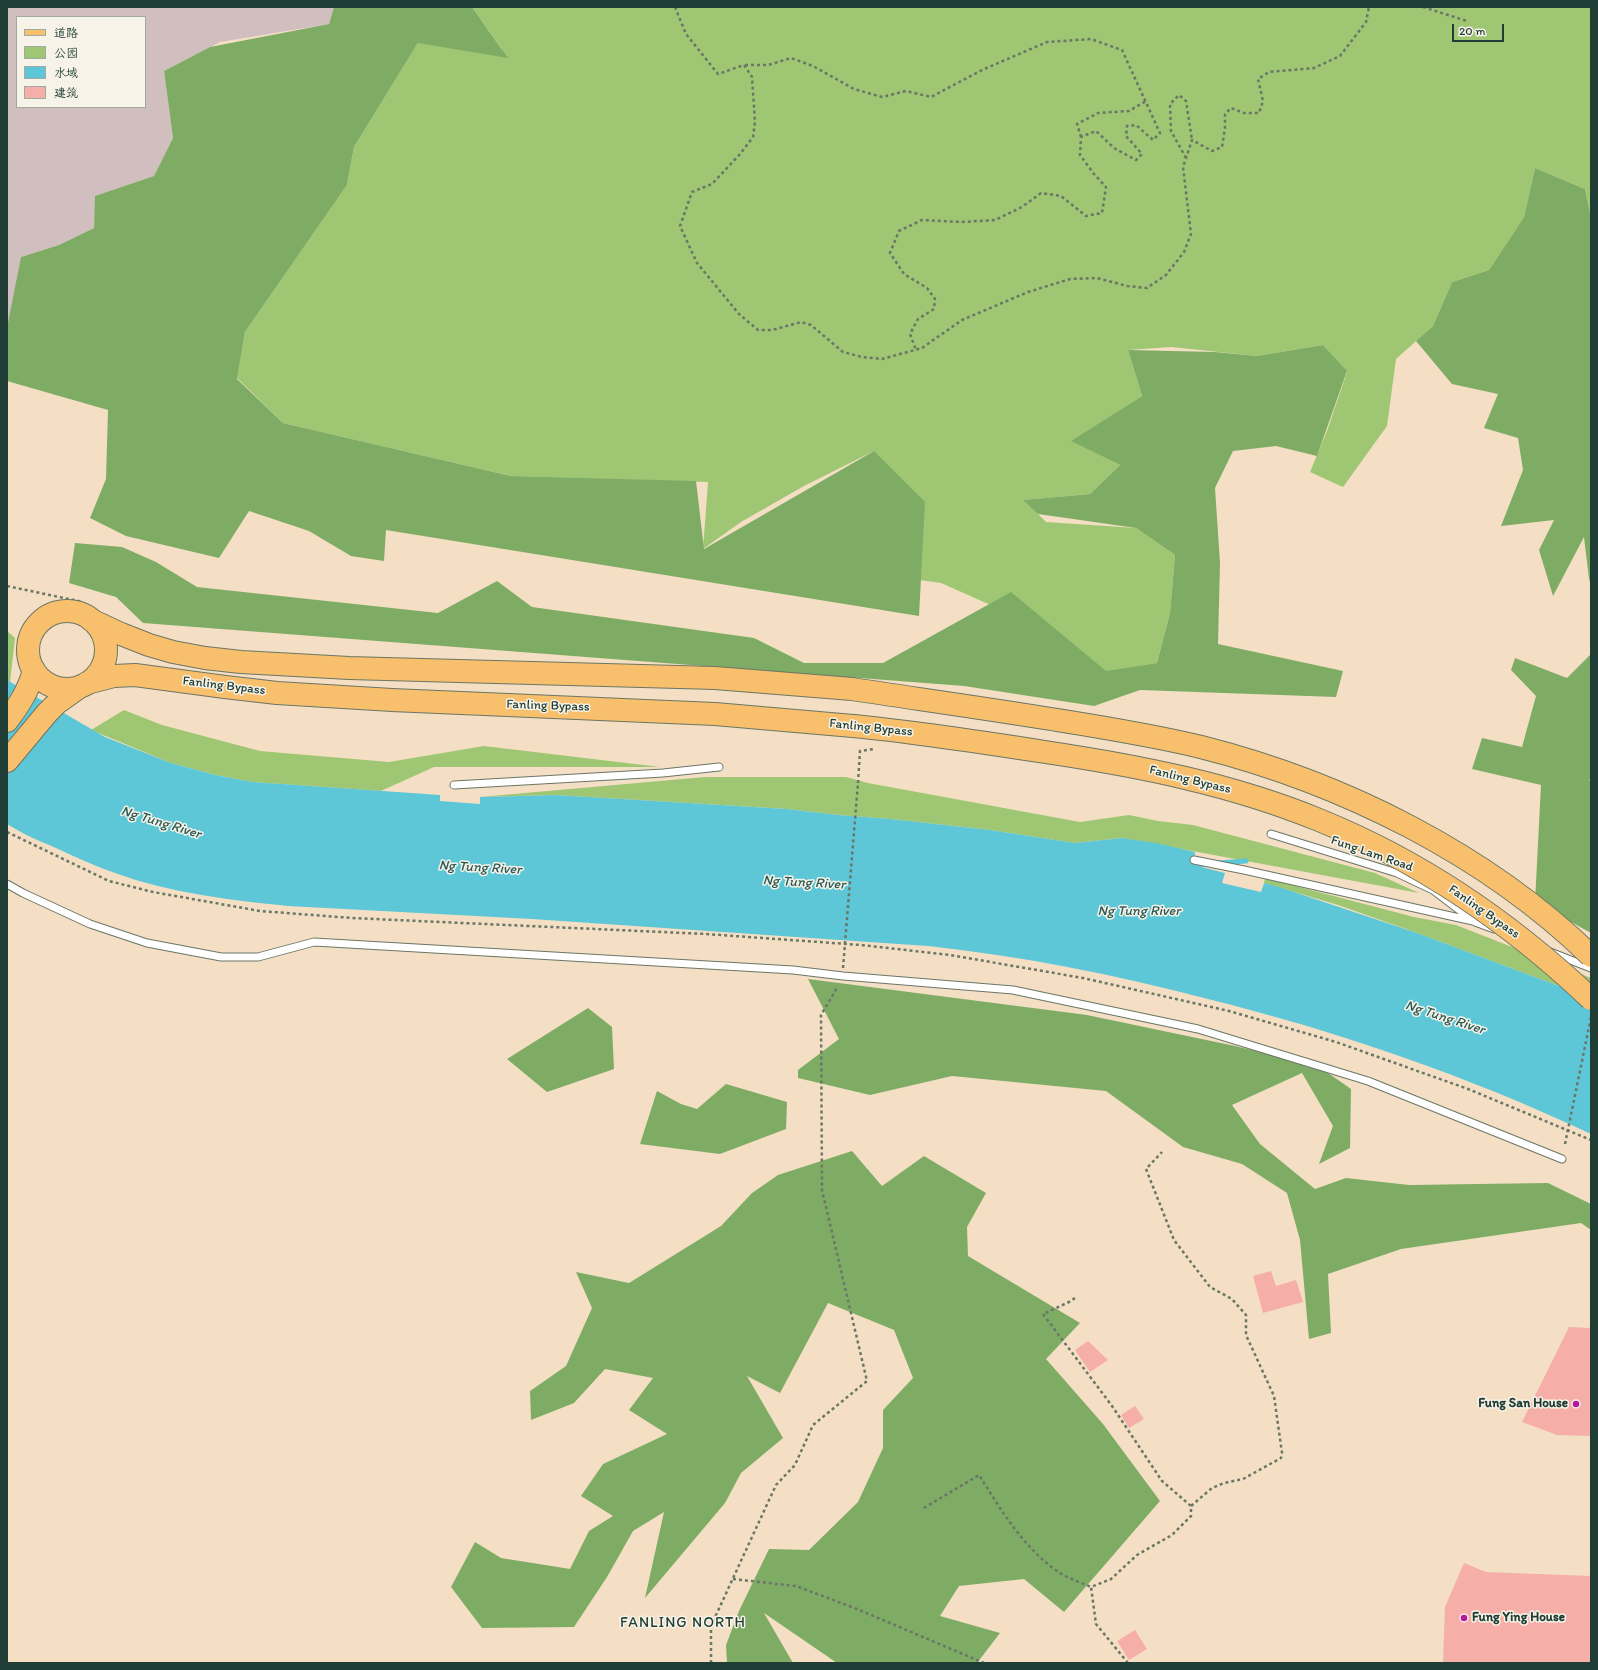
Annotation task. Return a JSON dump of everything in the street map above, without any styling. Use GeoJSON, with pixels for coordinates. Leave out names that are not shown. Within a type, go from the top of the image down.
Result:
{"type":"FeatureCollection","features":[{"type":"Feature","properties":{"kind":"main road"},"geometry":{"type":"LineString","coordinates":[[7,721],[23,698],[32,678],[29,644],[33,631],[42,620],[53,614],[66,611],[80,613],[91,620],[101,630],[105,644],[106,656],[97,674],[57,703],[7,760]]}},
{"type":"Feature","properties":{"kind":"main road","name":"Fanling Bypass"},"geometry":{"type":"LineString","coordinates":[[91,620],[121,634],[173,652],[204,658],[279,665],[715,678],[768,682],[852,690],[968,706],[1160,738],[1217,752],[1287,774],[1340,794],[1383,814],[1464,858],[1550,920],[1591,956]]}},
{"type":"Feature","properties":{"kind":"main road","name":"Fanling Bypass"},"geometry":{"type":"LineString","coordinates":[[84,684],[114,676],[135,675],[225,688],[277,693],[708,713],[770,718],[948,736],[1107,762],[1188,778],[1236,791],[1320,820],[1404,861],[1452,889],[1498,920],[1564,973],[1591,999]]}},
{"type":"Feature","properties":{"kind":"main road"},"geometry":{"type":"LineString","coordinates":[[32,678],[43,680],[54,686],[68,688],[84,684]]}},
{"type":"Feature","properties":{"kind":"lane"},"geometry":{"type":"LineString","coordinates":[[454,785],[663,773],[719,767]]}},
{"type":"Feature","properties":{"kind":"lane","name":"Fung Lam Road"},"geometry":{"type":"LineString","coordinates":[[1270,834],[1397,873],[1433,890],[1475,922],[1591,968]]}},
{"type":"Feature","properties":{"kind":"lane"},"geometry":{"type":"LineString","coordinates":[[1194,860],[1475,922]]}},
{"type":"Feature","properties":{"kind":"lane"},"geometry":{"type":"LineString","coordinates":[[7,884],[90,924],[147,943],[221,957],[258,957],[314,942],[793,970],[843,976],[1013,990],[1198,1029],[1368,1081],[1562,1159]]}},
{"type":"Feature","properties":{"kind":"path"},"geometry":{"type":"LineString","coordinates":[[675,7],[686,34],[718,74],[744,65],[768,65],[791,58],[813,66],[854,89],[882,97],[906,91],[931,97],[982,70],[1047,42],[1091,39],[1122,50],[1160,133],[1153,140],[1136,125],[1127,126],[1126,136],[1142,154],[1136,160],[1114,148],[1096,131],[1081,137]]}},
{"type":"Feature","properties":{"kind":"path"},"geometry":{"type":"LineString","coordinates":[[1192,140],[1212,151],[1222,147],[1225,128],[1225,114],[1231,108],[1244,113],[1259,113],[1263,101],[1258,79],[1268,72],[1314,68],[1340,56],[1366,22],[1369,7]]}},
{"type":"Feature","properties":{"kind":"path"},"geometry":{"type":"LineString","coordinates":[[1423,7],[1467,21]]}},
{"type":"Feature","properties":{"kind":"path"},"geometry":{"type":"LineString","coordinates":[[744,65],[752,76],[755,122],[753,137],[741,153],[712,184],[692,192],[680,226],[697,263],[739,314],[758,330],[772,330],[801,322],[811,325],[843,352],[862,358],[882,360],[922,348],[962,320],[1028,292],[1070,279],[1096,278],[1127,286],[1147,288],[1166,275],[1184,252],[1191,234],[1183,167],[1186,159],[1192,140],[1186,101],[1179,95],[1170,104],[1171,131],[1186,159]]}},
{"type":"Feature","properties":{"kind":"path"},"geometry":{"type":"LineString","coordinates":[[916,350],[910,334],[918,319],[934,309],[935,299],[926,288],[904,274],[890,253],[899,231],[922,220],[962,222],[995,220],[1022,207],[1041,193],[1061,196],[1086,216],[1102,213],[1106,187],[1080,155],[1081,137],[1077,124],[1098,112],[1129,111],[1146,101]]}},
{"type":"Feature","properties":{"kind":"path"},"geometry":{"type":"LineString","coordinates":[[843,968],[858,774]]}},
{"type":"Feature","properties":{"kind":"path"},"geometry":{"type":"LineString","coordinates":[[711,1663],[711,1626],[776,1485],[795,1465],[813,1425],[867,1381],[822,1190],[821,1015],[843,976]]}},
{"type":"Feature","properties":{"kind":"path"},"geometry":{"type":"LineString","coordinates":[[1565,1144],[1591,1017]]}},
{"type":"Feature","properties":{"kind":"path"},"geometry":{"type":"LineString","coordinates":[[1162,1152],[1146,1169],[1174,1240],[1210,1287],[1232,1299],[1246,1315],[1246,1335],[1274,1396],[1282,1453],[1281,1458],[1243,1479],[1224,1483],[1212,1488],[1191,1506]]}},
{"type":"Feature","properties":{"kind":"path"},"geometry":{"type":"LineString","coordinates":[[1075,1298],[1042,1314],[1112,1406],[1162,1481],[1191,1506],[1191,1516],[1172,1535],[1137,1555],[1111,1579],[1091,1588]]}},
{"type":"Feature","properties":{"kind":"path"},"geometry":{"type":"LineString","coordinates":[[924,1508],[979,1475],[1007,1518],[1037,1554],[1058,1572],[1091,1588]]}},
{"type":"Feature","properties":{"kind":"path"},"geometry":{"type":"LineString","coordinates":[[733,1579],[796,1586],[857,1609],[984,1663]]}},
{"type":"Feature","properties":{"kind":"path"},"geometry":{"type":"LineString","coordinates":[[1091,1588],[1096,1624],[1128,1663]]}},
{"type":"Feature","properties":{"kind":"shaded area"},"geometry":{"type":"Polygon","coordinates":[[[7,7],[334,7],[329,24],[220,42],[164,71],[173,138],[154,176],[96,196],[94,228],[59,245],[21,257],[7,350],[7,7]]]}},
{"type":"Feature","properties":{"kind":"green space"},"geometry":{"type":"Polygon","coordinates":[[[334,7],[472,7],[508,58],[418,43],[354,147],[347,185],[245,332],[237,379],[283,423],[511,476],[696,481],[704,549],[874,451],[925,502],[919,616],[386,530],[384,561],[351,556],[309,531],[249,511],[219,558],[126,536],[90,518],[106,479],[108,410],[7,381],[7,328],[21,257],[59,245],[94,228],[95,196],[154,176],[173,138],[164,71],[210,47],[329,24],[334,7]]]}},
{"type":"Feature","properties":{"kind":"green space"},"geometry":{"type":"Polygon","coordinates":[[[472,7],[1591,7],[1591,218],[1585,189],[1535,168],[1524,217],[1489,270],[1452,282],[1433,326],[1396,359],[1387,426],[1343,487],[1310,472],[1327,431],[1347,372],[1323,345],[1257,356],[1171,347],[1128,350],[1142,396],[1072,441],[1120,465],[1090,494],[1024,500],[1046,522],[1136,528],[1175,555],[1170,613],[1157,663],[1096,673],[1029,622],[941,583],[883,575],[874,451],[804,486],[741,522],[703,549],[708,482],[511,476],[283,423],[237,378],[245,332],[347,185],[354,147],[418,43],[502,49],[472,7]]]}},
{"type":"Feature","properties":{"kind":"green space"},"geometry":{"type":"Polygon","coordinates":[[[1535,168],[1585,189],[1591,218],[1591,584],[1589,579],[1584,537],[1553,596],[1539,550],[1554,520],[1501,526],[1523,470],[1518,438],[1484,428],[1498,394],[1452,384],[1416,341],[1433,326],[1452,282],[1489,270],[1524,217],[1535,168]]]}},
{"type":"Feature","properties":{"kind":"green space"},"geometry":{"type":"Polygon","coordinates":[[[1323,345],[1347,371],[1317,456],[1276,446],[1233,451],[1215,488],[1220,563],[1218,644],[1343,671],[1336,697],[1140,690],[1094,706],[964,686],[143,623],[116,597],[69,583],[75,543],[122,547],[156,562],[197,587],[438,613],[497,581],[532,607],[754,638],[804,663],[883,663],[1011,592],[1106,671],[1157,663],[1170,613],[1175,555],[1136,528],[1038,514],[1023,500],[1090,494],[1120,465],[1071,441],[1142,396],[1128,350],[1215,352],[1257,356],[1323,345]]]}},
{"type":"Feature","properties":{"kind":"green space"},"geometry":{"type":"Polygon","coordinates":[[[7,631],[15,638],[10,682],[7,680],[7,631]]]}},
{"type":"Feature","properties":{"kind":"green space"},"geometry":{"type":"Polygon","coordinates":[[[1591,654],[1591,778],[1589,780],[1591,781],[1591,933],[1535,902],[1541,785],[1472,769],[1482,738],[1522,747],[1536,696],[1511,670],[1515,658],[1567,678],[1591,654]]]}},
{"type":"Feature","properties":{"kind":"green space"},"geometry":{"type":"Polygon","coordinates":[[[124,710],[162,725],[260,751],[389,762],[484,746],[660,767],[434,767],[381,791],[253,782],[215,775],[171,763],[91,730],[124,710]]]}},
{"type":"Feature","properties":{"kind":"green space"},"geometry":{"type":"Polygon","coordinates":[[[705,777],[846,777],[868,783],[1080,822],[1129,815],[1158,821],[1193,825],[1375,873],[1419,893],[1122,838],[1075,843],[990,830],[787,809],[556,795],[480,797],[705,777]]]}},
{"type":"Feature","properties":{"kind":"green space"},"geometry":{"type":"Polygon","coordinates":[[[1265,878],[1414,917],[1456,925],[1591,978],[1591,998],[1338,905],[1264,883],[1265,878]]]}},
{"type":"Feature","properties":{"kind":"green space"},"geometry":{"type":"Polygon","coordinates":[[[808,979],[1087,1015],[1235,1046],[1318,1066],[1351,1089],[1350,1148],[1319,1164],[1333,1126],[1302,1073],[1232,1105],[1260,1144],[1315,1189],[1346,1178],[1409,1185],[1548,1183],[1591,1204],[1591,1230],[1581,1223],[1401,1249],[1328,1274],[1331,1333],[1309,1339],[1300,1240],[1287,1193],[1242,1164],[1183,1147],[1106,1091],[952,1076],[870,1095],[798,1078],[798,1070],[839,1039],[808,979]]]}},
{"type":"Feature","properties":{"kind":"green space"},"geometry":{"type":"Polygon","coordinates":[[[588,1008],[612,1027],[614,1069],[547,1092],[507,1059],[588,1008]]]}},
{"type":"Feature","properties":{"kind":"green space"},"geometry":{"type":"Polygon","coordinates":[[[726,1084],[787,1102],[786,1129],[720,1154],[640,1144],[657,1091],[681,1104],[697,1109],[726,1084]]]}},
{"type":"Feature","properties":{"kind":"green space"},"geometry":{"type":"Polygon","coordinates":[[[852,1151],[882,1186],[924,1156],[986,1193],[967,1227],[968,1256],[1080,1323],[1046,1359],[1103,1424],[1160,1501],[1064,1612],[1024,1579],[959,1586],[940,1616],[1000,1633],[977,1663],[837,1663],[764,1613],[793,1663],[727,1663],[726,1645],[739,1611],[769,1549],[809,1550],[858,1502],[883,1448],[883,1410],[913,1378],[894,1330],[828,1303],[780,1393],[747,1376],[783,1438],[741,1473],[725,1503],[645,1598],[664,1512],[633,1531],[607,1577],[574,1627],[482,1628],[451,1587],[475,1542],[501,1558],[570,1569],[589,1531],[613,1516],[581,1496],[603,1464],[667,1434],[629,1410],[653,1378],[605,1369],[574,1403],[531,1420],[530,1391],[566,1366],[592,1308],[576,1272],[629,1283],[721,1226],[752,1193],[778,1175],[852,1151]]]}},
{"type":"Feature","properties":{"kind":"water","name":"Ng Tung River"},"geometry":{"type":"Polygon","coordinates":[[[7,680],[105,737],[171,763],[215,775],[253,782],[440,795],[440,801],[480,804],[480,797],[556,795],[787,809],[990,830],[1075,843],[1122,838],[1156,843],[1195,852],[1194,865],[1225,873],[1222,883],[1261,892],[1264,883],[1279,887],[1417,933],[1591,998],[1591,1134],[1451,1074],[1355,1041],[1257,1012],[1173,990],[1069,967],[998,955],[928,946],[532,919],[288,906],[200,895],[136,880],[85,861],[31,837],[7,824],[7,680]]]}},
{"type":"Feature","properties":{"kind":"building"},"geometry":{"type":"Polygon","coordinates":[[[1271,1271],[1276,1286],[1296,1280],[1303,1302],[1263,1313],[1253,1276],[1271,1271]]]}},
{"type":"Feature","properties":{"kind":"building"},"geometry":{"type":"Polygon","coordinates":[[[1569,1327],[1591,1328],[1591,1436],[1557,1435],[1522,1422],[1569,1327]]]}},
{"type":"Feature","properties":{"kind":"building"},"geometry":{"type":"Polygon","coordinates":[[[1088,1341],[1108,1360],[1090,1372],[1075,1350],[1088,1341]]]}},
{"type":"Feature","properties":{"kind":"building"},"geometry":{"type":"Polygon","coordinates":[[[1135,1406],[1144,1419],[1129,1428],[1121,1415],[1135,1406]]]}},
{"type":"Feature","properties":{"kind":"building"},"geometry":{"type":"Polygon","coordinates":[[[1464,1563],[1486,1572],[1591,1576],[1591,1663],[1443,1663],[1445,1607],[1464,1563]]]}},
{"type":"Feature","properties":{"kind":"building"},"geometry":{"type":"Polygon","coordinates":[[[1135,1630],[1147,1649],[1129,1660],[1117,1641],[1135,1630]]]}},
{"type":"Feature","properties":{"kind":"waterway"},"geometry":{"type":"LineString","coordinates":[[1219,863],[1246,861]]}},
{"type":"Feature","properties":{"kind":"waterway"},"geometry":{"type":"LineString","coordinates":[[1191,871],[1194,865],[1205,864]]}},
{"type":"Feature","properties":{"kind":"place","name":"Fung San House"},"geometry":{"type":"Point","coordinates":[1576,1404]}},
{"type":"Feature","properties":{"kind":"place","name":"Fung Ying House"},"geometry":{"type":"Point","coordinates":[1464,1618]}},
{"type":"Feature","properties":{"kind":"district","name":"FANLING NORTH"},"geometry":{"type":"Point","coordinates":[683,1623]}}]}
